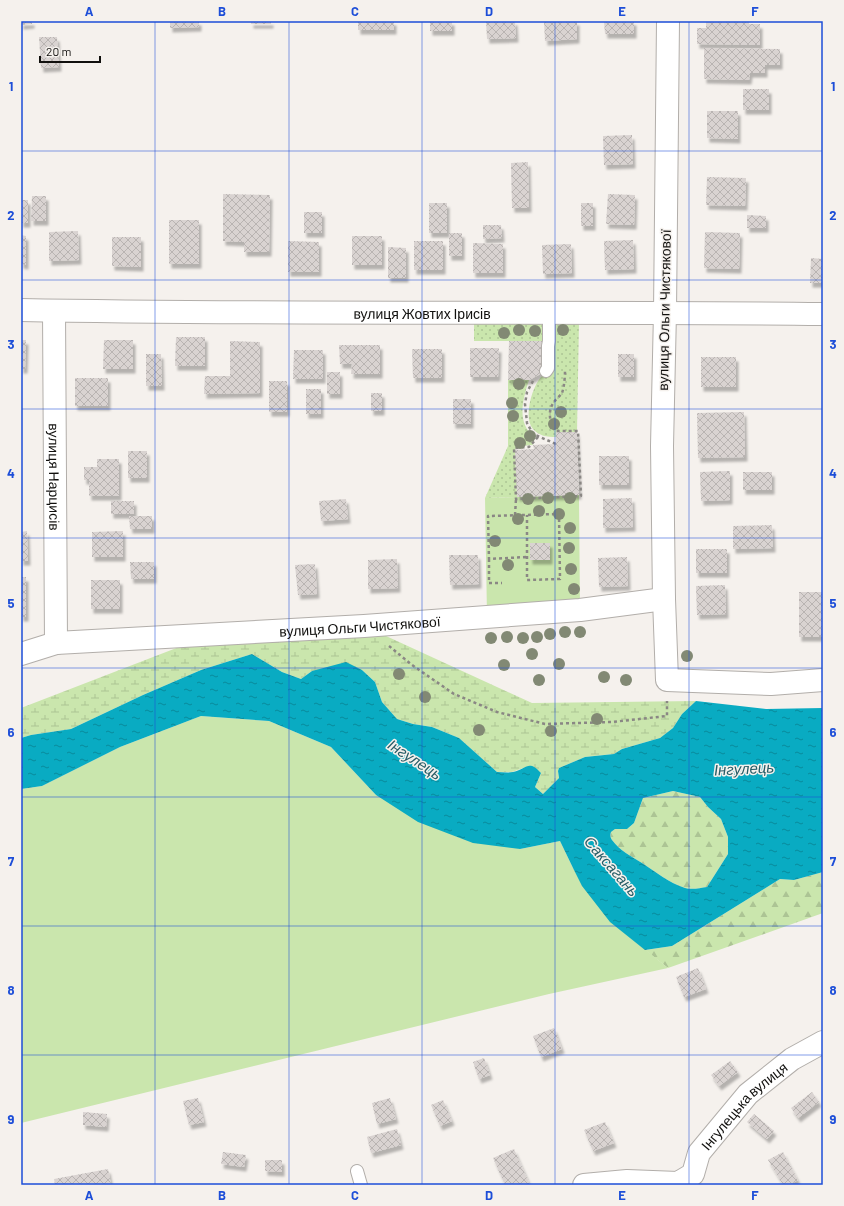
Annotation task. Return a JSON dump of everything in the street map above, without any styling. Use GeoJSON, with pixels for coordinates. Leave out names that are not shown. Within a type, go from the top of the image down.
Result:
{"type":"FeatureCollection","features":[{"type":"Feature","properties":{"kind":"street","name":"вулиця Ольги Чистякової"},"geometry":{"type":"LineString","coordinates":[[667,680],[664,599],[662,446],[668,21]]}},
{"type":"Feature","properties":{"kind":"street","name":"вулиця Жовтих Ірисів"},"geometry":{"type":"LineString","coordinates":[[21,310],[549,314],[665,312],[823,314]]}},
{"type":"Feature","properties":{"kind":"street","name":"вулиця Нарцисів"},"geometry":{"type":"LineString","coordinates":[[54,311],[56,643]]}},
{"type":"Feature","properties":{"kind":"street","name":"вулиця Ольги Чистякової"},"geometry":{"type":"LineString","coordinates":[[21,654],[56,643],[372,625],[580,610],[664,599]]}},
{"type":"Feature","properties":{"kind":"street"},"geometry":{"type":"LineString","coordinates":[[667,680],[771,684],[823,680]]}},
{"type":"Feature","properties":{"kind":"street","name":"Інгулецька вулиця"},"geometry":{"type":"LineString","coordinates":[[584,1185],[628,1181],[678,1183],[693,1174],[699,1153],[748,1094],[792,1058],[823,1042]]}},
{"type":"Feature","properties":{"kind":"lane"},"geometry":{"type":"LineString","coordinates":[[546,371],[548,368],[549,314]]}},
{"type":"Feature","properties":{"kind":"lane"},"geometry":{"type":"LineString","coordinates":[[356,1172],[361,1185]]}},
{"type":"Feature","properties":{"kind":"path"},"geometry":{"type":"LineString","coordinates":[[516,498],[581,496],[578,431],[555,431],[551,424],[549,413],[552,404],[562,393],[566,368]]}},
{"type":"Feature","properties":{"kind":"path"},"geometry":{"type":"LineString","coordinates":[[546,371],[534,378],[528,392],[526,404],[527,424],[533,434],[556,444]]}},
{"type":"Feature","properties":{"kind":"path"},"geometry":{"type":"LineString","coordinates":[[515,515],[516,498],[514,448],[529,447],[538,437]]}},
{"type":"Feature","properties":{"kind":"path"},"geometry":{"type":"LineString","coordinates":[[502,583],[489,583],[488,516],[559,514],[560,579],[527,580],[527,515]]}},
{"type":"Feature","properties":{"kind":"path"},"geometry":{"type":"LineString","coordinates":[[489,559],[526,557]]}},
{"type":"Feature","properties":{"kind":"path"},"geometry":{"type":"LineString","coordinates":[[388,645],[454,694],[497,712],[545,724],[612,722],[667,716],[667,680]]}},
{"type":"Feature","properties":{"kind":"green space"},"geometry":{"type":"Polygon","coordinates":[[[474,321],[579,322],[577,432],[556,432],[556,437],[546,436],[535,431],[530,424],[529,410],[532,395],[541,377],[551,369],[551,341],[474,341],[474,321]]]}},
{"type":"Feature","properties":{"kind":"green space"},"geometry":{"type":"Polygon","coordinates":[[[508,380],[529,380],[522,410],[528,431],[534,437],[532,443],[533,445],[517,446],[515,450],[517,497],[485,498],[508,446],[508,380]]]}},
{"type":"Feature","properties":{"kind":"green space"},"geometry":{"type":"Polygon","coordinates":[[[579,495],[580,610],[487,616],[485,498],[579,495]]]}},
{"type":"Feature","properties":{"kind":"green space"},"geometry":{"type":"Polygon","coordinates":[[[373,630],[532,703],[696,701],[682,714],[673,728],[660,738],[622,749],[614,754],[585,757],[559,768],[559,778],[543,794],[535,787],[541,773],[529,766],[512,772],[497,772],[459,738],[432,727],[413,724],[397,719],[382,702],[375,682],[362,670],[312,671],[301,679],[282,672],[252,654],[201,670],[143,695],[71,729],[21,738],[21,708],[179,647],[373,630]]]}},
{"type":"Feature","properties":{"kind":"green space"},"geometry":{"type":"Polygon","coordinates":[[[201,716],[269,721],[331,747],[376,795],[520,849],[560,841],[573,868],[600,908],[621,930],[668,968],[549,994],[21,1123],[21,789],[42,786],[120,747],[201,716]]]}},
{"type":"Feature","properties":{"kind":"green space"},"geometry":{"type":"Polygon","coordinates":[[[673,791],[700,797],[721,819],[728,837],[728,854],[707,887],[688,889],[679,886],[626,853],[615,844],[611,838],[611,832],[615,829],[627,829],[634,823],[643,798],[673,791]]]}},
{"type":"Feature","properties":{"kind":"green space"},"geometry":{"type":"Polygon","coordinates":[[[823,872],[823,913],[668,968],[645,950],[672,946],[780,879],[794,880],[823,872]]]}},
{"type":"Feature","properties":{"kind":"water"},"geometry":{"type":"Polygon","coordinates":[[[252,654],[282,672],[301,679],[312,671],[346,662],[362,670],[375,682],[382,702],[397,719],[413,724],[432,727],[459,738],[497,772],[518,771],[527,766],[537,769],[541,773],[535,787],[543,794],[559,778],[559,768],[585,757],[614,754],[622,749],[660,738],[673,728],[682,714],[696,701],[766,709],[823,708],[823,872],[794,880],[780,879],[672,946],[645,950],[610,922],[582,886],[560,841],[520,849],[473,843],[418,822],[376,795],[331,747],[269,721],[201,716],[120,747],[42,786],[21,789],[21,738],[71,729],[143,695],[201,670],[252,654]],[[673,791],[643,798],[634,823],[627,829],[615,829],[611,832],[611,838],[615,844],[626,853],[679,886],[688,889],[707,887],[728,854],[728,837],[721,819],[700,797],[673,791]]]}},
{"type":"Feature","properties":{"kind":"building"},"geometry":{"type":"Polygon","coordinates":[[[21,21],[32,21],[32,24],[21,25],[21,21]]]}},
{"type":"Feature","properties":{"kind":"building"},"geometry":{"type":"Polygon","coordinates":[[[170,21],[199,21],[199,27],[170,28],[170,21]]]}},
{"type":"Feature","properties":{"kind":"building"},"geometry":{"type":"Polygon","coordinates":[[[251,21],[271,21],[271,24],[251,24],[251,21]]]}},
{"type":"Feature","properties":{"kind":"building"},"geometry":{"type":"Polygon","coordinates":[[[358,21],[394,21],[394,30],[358,30],[358,21]]]}},
{"type":"Feature","properties":{"kind":"building"},"geometry":{"type":"Polygon","coordinates":[[[430,21],[452,21],[452,31],[430,31],[430,21]]]}},
{"type":"Feature","properties":{"kind":"building"},"geometry":{"type":"Polygon","coordinates":[[[486,21],[515,21],[516,38],[487,39],[486,21]]]}},
{"type":"Feature","properties":{"kind":"building"},"geometry":{"type":"Polygon","coordinates":[[[544,21],[577,21],[577,39],[545,41],[544,21]]]}},
{"type":"Feature","properties":{"kind":"building"},"geometry":{"type":"Polygon","coordinates":[[[604,21],[634,21],[634,34],[605,34],[604,21]]]}},
{"type":"Feature","properties":{"kind":"building"},"geometry":{"type":"Polygon","coordinates":[[[706,21],[749,21],[749,24],[760,24],[760,45],[697,44],[697,28],[706,28],[706,21]]]}},
{"type":"Feature","properties":{"kind":"building"},"geometry":{"type":"Polygon","coordinates":[[[39,37],[57,37],[59,67],[41,68],[39,37]]]}},
{"type":"Feature","properties":{"kind":"building"},"geometry":{"type":"Polygon","coordinates":[[[704,48],[780,49],[780,65],[765,65],[765,73],[750,73],[749,80],[704,79],[704,48]]]}},
{"type":"Feature","properties":{"kind":"building"},"geometry":{"type":"Polygon","coordinates":[[[743,89],[769,89],[769,110],[743,110],[743,89]]]}},
{"type":"Feature","properties":{"kind":"building"},"geometry":{"type":"Polygon","coordinates":[[[707,111],[738,111],[738,139],[707,138],[707,111]]]}},
{"type":"Feature","properties":{"kind":"building"},"geometry":{"type":"Polygon","coordinates":[[[632,135],[633,164],[604,165],[603,136],[632,135]]]}},
{"type":"Feature","properties":{"kind":"building"},"geometry":{"type":"Polygon","coordinates":[[[528,162],[529,208],[512,208],[511,163],[528,162]]]}},
{"type":"Feature","properties":{"kind":"building"},"geometry":{"type":"Polygon","coordinates":[[[707,177],[746,178],[745,206],[706,205],[707,177]]]}},
{"type":"Feature","properties":{"kind":"building"},"geometry":{"type":"Polygon","coordinates":[[[223,194],[270,195],[269,252],[244,252],[244,242],[223,241],[223,194]]]}},
{"type":"Feature","properties":{"kind":"building"},"geometry":{"type":"Polygon","coordinates":[[[608,194],[635,195],[634,225],[606,224],[608,194]]]}},
{"type":"Feature","properties":{"kind":"building"},"geometry":{"type":"Polygon","coordinates":[[[32,196],[46,196],[46,221],[31,221],[32,196]]]}},
{"type":"Feature","properties":{"kind":"building"},"geometry":{"type":"Polygon","coordinates":[[[21,200],[28,200],[28,223],[21,223],[21,200]]]}},
{"type":"Feature","properties":{"kind":"building"},"geometry":{"type":"Polygon","coordinates":[[[429,203],[447,203],[447,233],[429,233],[429,203]]]}},
{"type":"Feature","properties":{"kind":"building"},"geometry":{"type":"Polygon","coordinates":[[[581,203],[593,203],[593,226],[581,226],[581,203]]]}},
{"type":"Feature","properties":{"kind":"building"},"geometry":{"type":"Polygon","coordinates":[[[304,212],[322,212],[322,233],[304,233],[304,212]]]}},
{"type":"Feature","properties":{"kind":"building"},"geometry":{"type":"Polygon","coordinates":[[[747,215],[766,216],[766,228],[747,228],[747,215]]]}},
{"type":"Feature","properties":{"kind":"building"},"geometry":{"type":"Polygon","coordinates":[[[169,220],[199,220],[199,264],[169,264],[169,220]]]}},
{"type":"Feature","properties":{"kind":"building"},"geometry":{"type":"Polygon","coordinates":[[[483,225],[501,225],[502,238],[483,239],[483,225]]]}},
{"type":"Feature","properties":{"kind":"building"},"geometry":{"type":"Polygon","coordinates":[[[78,231],[79,260],[49,261],[49,232],[78,231]]]}},
{"type":"Feature","properties":{"kind":"building"},"geometry":{"type":"Polygon","coordinates":[[[705,232],[740,233],[739,269],[704,268],[705,232]]]}},
{"type":"Feature","properties":{"kind":"building"},"geometry":{"type":"Polygon","coordinates":[[[449,233],[462,233],[462,256],[449,256],[449,233]]]}},
{"type":"Feature","properties":{"kind":"building"},"geometry":{"type":"Polygon","coordinates":[[[21,235],[26,236],[26,265],[21,264],[21,235]]]}},
{"type":"Feature","properties":{"kind":"building"},"geometry":{"type":"Polygon","coordinates":[[[352,236],[382,236],[382,265],[352,265],[352,236]]]}},
{"type":"Feature","properties":{"kind":"building"},"geometry":{"type":"Polygon","coordinates":[[[112,237],[141,237],[141,267],[112,266],[112,237]]]}},
{"type":"Feature","properties":{"kind":"building"},"geometry":{"type":"Polygon","coordinates":[[[633,240],[634,269],[605,270],[604,241],[633,240]]]}},
{"type":"Feature","properties":{"kind":"building"},"geometry":{"type":"Polygon","coordinates":[[[288,241],[319,242],[319,272],[288,272],[288,241]]]}},
{"type":"Feature","properties":{"kind":"building"},"geometry":{"type":"Polygon","coordinates":[[[414,241],[443,241],[443,270],[414,270],[414,241]]]}},
{"type":"Feature","properties":{"kind":"building"},"geometry":{"type":"Polygon","coordinates":[[[473,243],[503,244],[503,273],[473,273],[473,243]]]}},
{"type":"Feature","properties":{"kind":"building"},"geometry":{"type":"Polygon","coordinates":[[[571,244],[572,273],[543,274],[542,245],[571,244]]]}},
{"type":"Feature","properties":{"kind":"building"},"geometry":{"type":"Polygon","coordinates":[[[388,247],[406,248],[406,278],[388,278],[388,247]]]}},
{"type":"Feature","properties":{"kind":"building"},"geometry":{"type":"Polygon","coordinates":[[[811,258],[823,259],[823,283],[810,283],[811,258]]]}},
{"type":"Feature","properties":{"kind":"building"},"geometry":{"type":"Polygon","coordinates":[[[176,337],[205,337],[205,366],[175,366],[176,337]]]}},
{"type":"Feature","properties":{"kind":"building"},"geometry":{"type":"Polygon","coordinates":[[[21,340],[26,340],[25,369],[21,369],[21,340]]]}},
{"type":"Feature","properties":{"kind":"building"},"geometry":{"type":"Polygon","coordinates":[[[104,340],[133,340],[133,369],[103,369],[104,340]]]}},
{"type":"Feature","properties":{"kind":"building"},"geometry":{"type":"Polygon","coordinates":[[[230,341],[260,342],[260,393],[204,394],[205,376],[230,376],[230,341]]]}},
{"type":"Feature","properties":{"kind":"building"},"geometry":{"type":"Polygon","coordinates":[[[509,341],[545,341],[546,371],[529,380],[508,380],[509,341]]]}},
{"type":"Feature","properties":{"kind":"building"},"geometry":{"type":"Polygon","coordinates":[[[339,345],[380,345],[380,374],[351,374],[352,364],[340,364],[339,345]]]}},
{"type":"Feature","properties":{"kind":"building"},"geometry":{"type":"Polygon","coordinates":[[[470,348],[499,348],[498,377],[470,377],[470,348]]]}},
{"type":"Feature","properties":{"kind":"building"},"geometry":{"type":"Polygon","coordinates":[[[412,349],[442,349],[442,378],[413,378],[412,349]]]}},
{"type":"Feature","properties":{"kind":"building"},"geometry":{"type":"Polygon","coordinates":[[[294,350],[323,350],[323,379],[293,379],[294,350]]]}},
{"type":"Feature","properties":{"kind":"building"},"geometry":{"type":"Polygon","coordinates":[[[146,354],[161,354],[162,386],[146,386],[146,354]]]}},
{"type":"Feature","properties":{"kind":"building"},"geometry":{"type":"Polygon","coordinates":[[[618,354],[634,354],[634,377],[618,377],[618,354]]]}},
{"type":"Feature","properties":{"kind":"building"},"geometry":{"type":"Polygon","coordinates":[[[701,357],[736,357],[736,387],[701,387],[701,357]]]}},
{"type":"Feature","properties":{"kind":"building"},"geometry":{"type":"Polygon","coordinates":[[[327,372],[340,372],[340,394],[327,394],[327,372]]]}},
{"type":"Feature","properties":{"kind":"building"},"geometry":{"type":"Polygon","coordinates":[[[75,378],[108,378],[108,406],[75,406],[75,378]]]}},
{"type":"Feature","properties":{"kind":"building"},"geometry":{"type":"Polygon","coordinates":[[[269,381],[287,381],[287,412],[269,412],[269,381]]]}},
{"type":"Feature","properties":{"kind":"building"},"geometry":{"type":"Polygon","coordinates":[[[306,389],[321,389],[321,414],[306,414],[306,389]]]}},
{"type":"Feature","properties":{"kind":"building"},"geometry":{"type":"Polygon","coordinates":[[[371,393],[382,393],[382,411],[371,411],[371,393]]]}},
{"type":"Feature","properties":{"kind":"building"},"geometry":{"type":"Polygon","coordinates":[[[453,399],[471,399],[471,424],[453,424],[453,399]]]}},
{"type":"Feature","properties":{"kind":"building"},"geometry":{"type":"Polygon","coordinates":[[[744,412],[745,457],[698,458],[697,413],[744,412]]]}},
{"type":"Feature","properties":{"kind":"building"},"geometry":{"type":"Polygon","coordinates":[[[556,432],[577,432],[579,495],[517,497],[515,450],[534,449],[533,445],[556,444],[556,432]]]}},
{"type":"Feature","properties":{"kind":"building"},"geometry":{"type":"Polygon","coordinates":[[[128,451],[147,451],[147,478],[128,478],[128,451]]]}},
{"type":"Feature","properties":{"kind":"building"},"geometry":{"type":"Polygon","coordinates":[[[599,456],[629,456],[629,485],[599,485],[599,456]]]}},
{"type":"Feature","properties":{"kind":"building"},"geometry":{"type":"Polygon","coordinates":[[[97,459],[119,459],[119,496],[89,496],[89,480],[84,480],[84,467],[97,467],[97,459]]]}},
{"type":"Feature","properties":{"kind":"building"},"geometry":{"type":"Polygon","coordinates":[[[730,471],[730,500],[701,501],[700,472],[730,471]]]}},
{"type":"Feature","properties":{"kind":"building"},"geometry":{"type":"Polygon","coordinates":[[[743,472],[772,472],[772,490],[743,490],[743,472]]]}},
{"type":"Feature","properties":{"kind":"building"},"geometry":{"type":"Polygon","coordinates":[[[632,498],[633,527],[603,528],[603,499],[632,498]]]}},
{"type":"Feature","properties":{"kind":"building"},"geometry":{"type":"Polygon","coordinates":[[[346,499],[348,519],[321,521],[319,501],[346,499]]]}},
{"type":"Feature","properties":{"kind":"building"},"geometry":{"type":"Polygon","coordinates":[[[111,501],[134,501],[134,514],[111,514],[111,501]]]}},
{"type":"Feature","properties":{"kind":"building"},"geometry":{"type":"Polygon","coordinates":[[[129,516],[152,516],[152,529],[130,529],[129,516]]]}},
{"type":"Feature","properties":{"kind":"building"},"geometry":{"type":"Polygon","coordinates":[[[772,525],[773,548],[733,549],[733,526],[772,525]]]}},
{"type":"Feature","properties":{"kind":"building"},"geometry":{"type":"Polygon","coordinates":[[[27,531],[28,561],[21,561],[21,532],[27,531]]]}},
{"type":"Feature","properties":{"kind":"building"},"geometry":{"type":"Polygon","coordinates":[[[123,531],[123,557],[92,557],[92,532],[123,531]]]}},
{"type":"Feature","properties":{"kind":"building"},"geometry":{"type":"Polygon","coordinates":[[[530,543],[550,543],[550,560],[530,560],[530,543]]]}},
{"type":"Feature","properties":{"kind":"building"},"geometry":{"type":"Polygon","coordinates":[[[696,549],[727,549],[727,573],[696,573],[696,549]]]}},
{"type":"Feature","properties":{"kind":"building"},"geometry":{"type":"Polygon","coordinates":[[[449,555],[478,555],[479,584],[450,585],[449,555]]]}},
{"type":"Feature","properties":{"kind":"building"},"geometry":{"type":"Polygon","coordinates":[[[627,557],[628,586],[599,587],[598,558],[627,557]]]}},
{"type":"Feature","properties":{"kind":"building"},"geometry":{"type":"Polygon","coordinates":[[[397,559],[398,588],[368,589],[368,560],[397,559]]]}},
{"type":"Feature","properties":{"kind":"building"},"geometry":{"type":"Polygon","coordinates":[[[130,562],[154,562],[154,579],[131,579],[130,562]]]}},
{"type":"Feature","properties":{"kind":"building"},"geometry":{"type":"Polygon","coordinates":[[[315,564],[317,594],[298,595],[295,565],[315,564]]]}},
{"type":"Feature","properties":{"kind":"building"},"geometry":{"type":"Polygon","coordinates":[[[21,577],[26,577],[26,617],[21,617],[21,577]]]}},
{"type":"Feature","properties":{"kind":"building"},"geometry":{"type":"Polygon","coordinates":[[[91,580],[120,580],[120,609],[91,609],[91,580]]]}},
{"type":"Feature","properties":{"kind":"building"},"geometry":{"type":"Polygon","coordinates":[[[725,585],[726,614],[697,615],[696,586],[725,585]]]}},
{"type":"Feature","properties":{"kind":"building"},"geometry":{"type":"Polygon","coordinates":[[[799,592],[823,592],[823,637],[799,637],[799,592]]]}},
{"type":"Feature","properties":{"kind":"building"},"geometry":{"type":"Polygon","coordinates":[[[698,968],[706,989],[684,997],[676,977],[698,968]]]}},
{"type":"Feature","properties":{"kind":"building"},"geometry":{"type":"Polygon","coordinates":[[[554,1028],[562,1049],[541,1057],[533,1036],[554,1028]]]}},
{"type":"Feature","properties":{"kind":"building"},"geometry":{"type":"Polygon","coordinates":[[[484,1058],[490,1075],[479,1079],[473,1062],[484,1058]]]}},
{"type":"Feature","properties":{"kind":"building"},"geometry":{"type":"Polygon","coordinates":[[[730,1061],[738,1072],[719,1086],[711,1075],[730,1061]]]}},
{"type":"Feature","properties":{"kind":"building"},"geometry":{"type":"Polygon","coordinates":[[[812,1092],[819,1102],[798,1118],[791,1108],[812,1092]]]}},
{"type":"Feature","properties":{"kind":"building"},"geometry":{"type":"Polygon","coordinates":[[[198,1098],[204,1122],[189,1125],[183,1101],[198,1098]]]}},
{"type":"Feature","properties":{"kind":"building"},"geometry":{"type":"Polygon","coordinates":[[[390,1098],[396,1119],[377,1124],[372,1103],[390,1098]]]}},
{"type":"Feature","properties":{"kind":"building"},"geometry":{"type":"Polygon","coordinates":[[[443,1100],[452,1121],[440,1126],[431,1105],[443,1100]]]}},
{"type":"Feature","properties":{"kind":"building"},"geometry":{"type":"Polygon","coordinates":[[[83,1112],[107,1114],[106,1127],[83,1125],[83,1112]]]}},
{"type":"Feature","properties":{"kind":"building"},"geometry":{"type":"Polygon","coordinates":[[[754,1114],[774,1131],[767,1139],[747,1122],[754,1114]]]}},
{"type":"Feature","properties":{"kind":"building"},"geometry":{"type":"Polygon","coordinates":[[[605,1122],[614,1143],[593,1151],[584,1130],[605,1122]]]}},
{"type":"Feature","properties":{"kind":"building"},"geometry":{"type":"Polygon","coordinates":[[[397,1129],[401,1145],[371,1153],[367,1137],[397,1129]]]}},
{"type":"Feature","properties":{"kind":"building"},"geometry":{"type":"Polygon","coordinates":[[[514,1149],[530,1185],[513,1185],[512,1183],[505,1185],[493,1158],[514,1149]]]}},
{"type":"Feature","properties":{"kind":"building"},"geometry":{"type":"Polygon","coordinates":[[[223,1152],[246,1155],[244,1167],[221,1164],[223,1152]]]}},
{"type":"Feature","properties":{"kind":"building"},"geometry":{"type":"Polygon","coordinates":[[[783,1152],[798,1180],[789,1185],[783,1185],[768,1160],[783,1152]]]}},
{"type":"Feature","properties":{"kind":"building"},"geometry":{"type":"Polygon","coordinates":[[[265,1160],[282,1160],[282,1172],[265,1171],[265,1160]]]}},
{"type":"Feature","properties":{"kind":"building"},"geometry":{"type":"Polygon","coordinates":[[[108,1169],[111,1185],[55,1185],[54,1179],[108,1169]]]}},
{"type":"Feature","properties":{"kind":"water label","name":"Інгулець"},"geometry":{"type":"Point","coordinates":[415,759]}},
{"type":"Feature","properties":{"kind":"water label","name":"Інгулець"},"geometry":{"type":"Point","coordinates":[744,768]}},
{"type":"Feature","properties":{"kind":"water label","name":"Саксагань"},"geometry":{"type":"Point","coordinates":[612,866]}}]}
